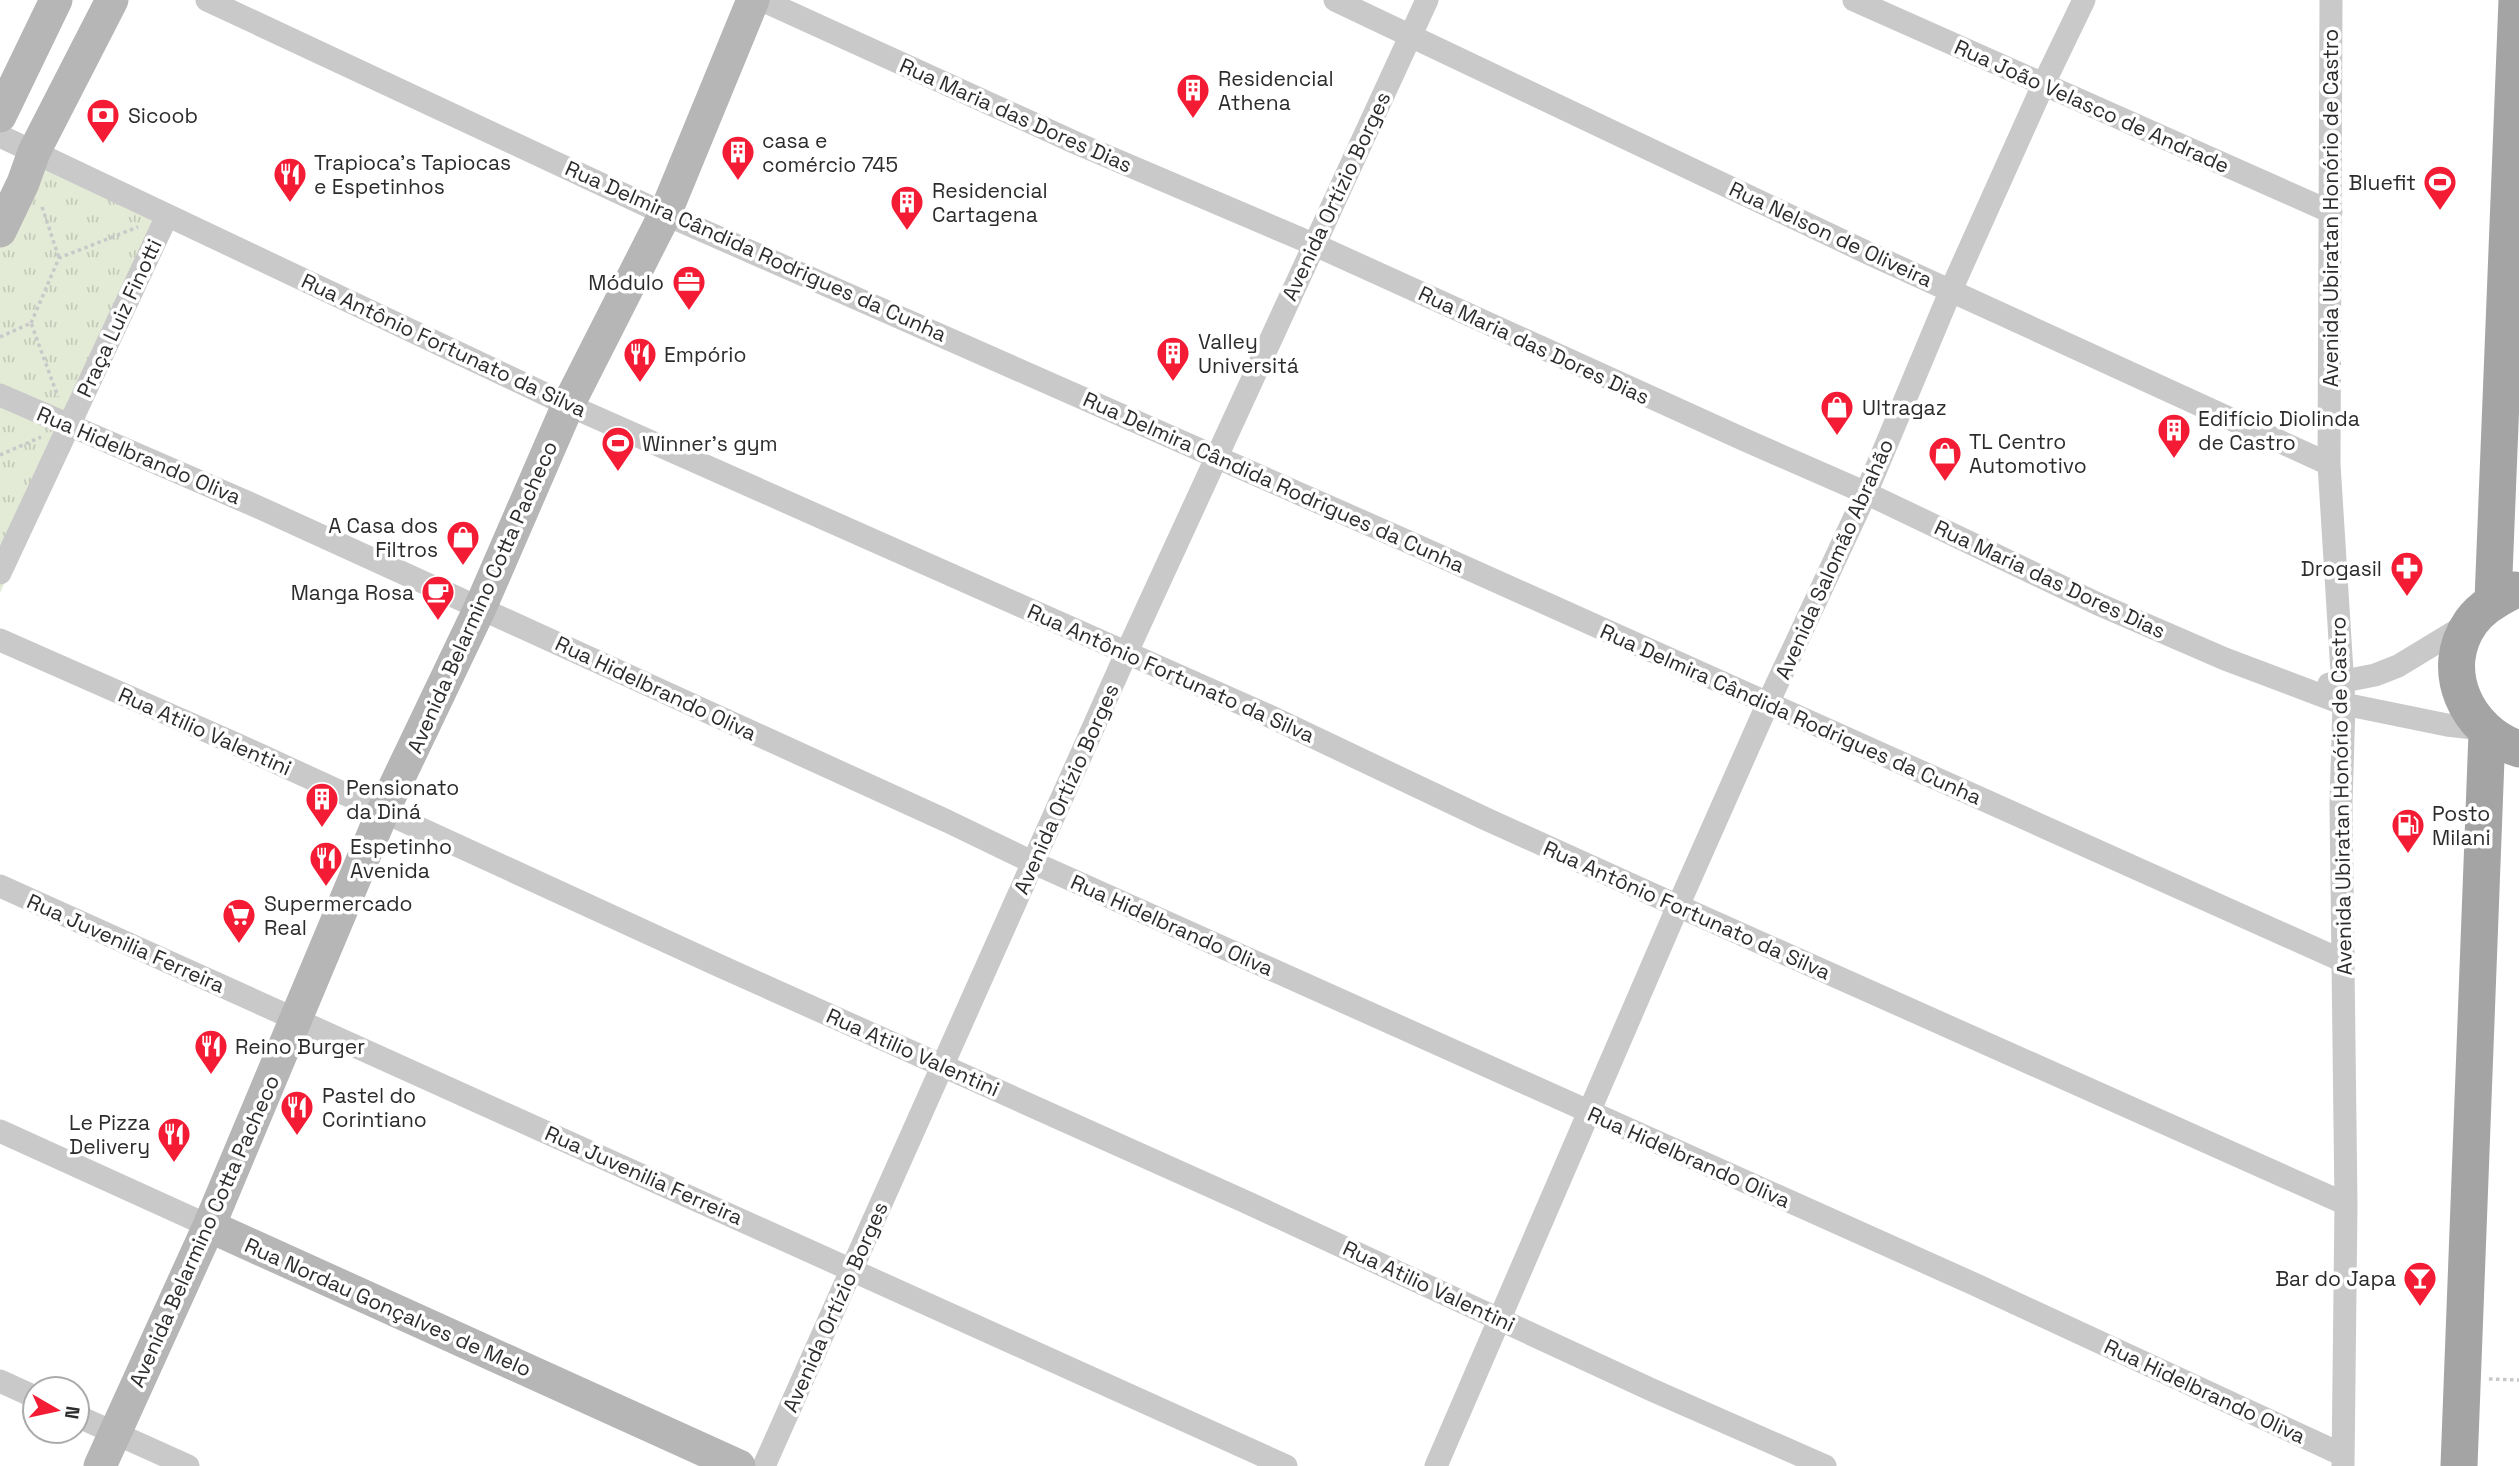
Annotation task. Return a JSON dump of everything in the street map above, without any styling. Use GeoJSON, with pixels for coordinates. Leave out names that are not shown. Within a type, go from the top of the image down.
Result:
{"type":"FeatureCollection","features":[{"type":"Feature","properties":{"kind":"main road"},"geometry":{"type":"LineString","coordinates":[[2459,1466],[2496,737],[2466,707],[2458,684],[2458,660],[2464,636],[2495,603],[2517,0]]}},
{"type":"Feature","properties":{"kind":"street"},"geometry":{"type":"LineString","coordinates":[[0,116],[56,0]]}},
{"type":"Feature","properties":{"kind":"street"},"geometry":{"type":"LineString","coordinates":[[0,231],[23,183],[34,152],[112,0]]}},
{"type":"Feature","properties":{"kind":"street","name":"Rua Delmira Cândida Rodrigues da Cunha"},"geometry":{"type":"LineString","coordinates":[[207,0],[665,214],[1218,457],[2343,961]]}},
{"type":"Feature","properties":{"kind":"street","name":"Avenida Belarmino Cotta Pacheco"},"geometry":{"type":"LineString","coordinates":[[100,1466],[209,1226],[383,811],[480,608],[568,405],[665,214],[753,0]]}},
{"type":"Feature","properties":{"kind":"street","name":"Rua Maria das Dores Dias"},"geometry":{"type":"LineString","coordinates":[[762,0],[1076,143],[1313,244],[1866,493],[2098,604],[2225,659],[2344,704],[2496,737]]}},
{"type":"Feature","properties":{"kind":"street","name":"Rua Nelson de Oliveira"},"geometry":{"type":"LineString","coordinates":[[1335,0],[1951,290],[2329,464]]}},
{"type":"Feature","properties":{"kind":"street","name":"Avenida Ortízio Borges"},"geometry":{"type":"LineString","coordinates":[[764,1466],[1126,654],[1427,0]]}},
{"type":"Feature","properties":{"kind":"street","name":"Rua João Velasco de Andrade"},"geometry":{"type":"LineString","coordinates":[[1854,0],[2330,212]]}},
{"type":"Feature","properties":{"kind":"street","name":"Avenida Salomão Abrahão"},"geometry":{"type":"LineString","coordinates":[[1436,1466],[1678,906],[1768,703],[1866,493],[1951,290],[2043,83],[2084,0]]}},
{"type":"Feature","properties":{"kind":"street","name":"Avenida Ubiratan Honório de Castro"},"geometry":{"type":"LineString","coordinates":[[2331,0],[2329,464],[2344,680],[2341,804],[2346,1204],[2343,1460]]}},
{"type":"Feature","properties":{"kind":"street","name":"Rua Antônio Fortunato da Silva"},"geometry":{"type":"LineString","coordinates":[[0,136],[568,405],[1267,715],[1678,906],[2346,1204]]}},
{"type":"Feature","properties":{"kind":"street","name":"Praça Luiz Finotti"},"geometry":{"type":"LineString","coordinates":[[0,573],[167,216]]}},
{"type":"Feature","properties":{"kind":"street","name":"Rua Hidelbrando Oliva"},"geometry":{"type":"LineString","coordinates":[[0,395],[258,506],[1034,863],[1974,1284],[2343,1460]]}},
{"type":"Feature","properties":{"kind":"street"},"geometry":{"type":"LineString","coordinates":[[2307,689],[2375,675],[2398,666],[2495,603]]}},
{"type":"Feature","properties":{"kind":"street","name":"Rua Atilio Valentini"},"geometry":{"type":"LineString","coordinates":[[0,640],[383,811],[1246,1202],[1652,1390],[1825,1466]]}},
{"type":"Feature","properties":{"kind":"street","name":"Rua Juvenilia Ferreira"},"geometry":{"type":"LineString","coordinates":[[0,886],[1286,1466]]}},
{"type":"Feature","properties":{"kind":"street","name":"Rua Nordau Gonçalves de Melo"},"geometry":{"type":"LineString","coordinates":[[0,1131],[739,1466]]}},
{"type":"Feature","properties":{"kind":"street"},"geometry":{"type":"LineString","coordinates":[[0,1381],[21,1391]]}},
{"type":"Feature","properties":{"kind":"street"},"geometry":{"type":"LineString","coordinates":[[91,1423],[188,1466]]}},
{"type":"Feature","properties":{"kind":"path"},"geometry":{"type":"LineString","coordinates":[[0,337],[31,323],[59,258],[167,216]]}},
{"type":"Feature","properties":{"kind":"path"},"geometry":{"type":"LineString","coordinates":[[0,455],[69,425],[31,323]]}},
{"type":"Feature","properties":{"kind":"green space"},"geometry":{"type":"Polygon","coordinates":[[[37,163],[168,224],[0,593],[0,241],[37,163]]]}},
{"type":"Feature","properties":{"kind":"place","name":"Residencial Athena"},"geometry":{"type":"Point","coordinates":[1193,120]}},
{"type":"Feature","properties":{"kind":"place","name":"Sicoob"},"geometry":{"type":"Point","coordinates":[103,145]}},
{"type":"Feature","properties":{"kind":"place","name":"casa e comércio 745"},"geometry":{"type":"Point","coordinates":[738,182]}},
{"type":"Feature","properties":{"kind":"place","name":"Trapioca's Tapiocas e Espetinhos"},"geometry":{"type":"Point","coordinates":[290,204]}},
{"type":"Feature","properties":{"kind":"place","name":"Bluefit"},"geometry":{"type":"Point","coordinates":[2440,212]}},
{"type":"Feature","properties":{"kind":"place","name":"Residencial Cartagena"},"geometry":{"type":"Point","coordinates":[907,232]}},
{"type":"Feature","properties":{"kind":"place","name":"Módulo"},"geometry":{"type":"Point","coordinates":[689,312]}},
{"type":"Feature","properties":{"kind":"place","name":"Valley Universitá"},"geometry":{"type":"Point","coordinates":[1173,383]}},
{"type":"Feature","properties":{"kind":"place","name":"Empório"},"geometry":{"type":"Point","coordinates":[640,384]}},
{"type":"Feature","properties":{"kind":"place","name":"Ultragaz"},"geometry":{"type":"Point","coordinates":[1837,437]}},
{"type":"Feature","properties":{"kind":"place","name":"Edifício Diolinda de Castro"},"geometry":{"type":"Point","coordinates":[2174,460]}},
{"type":"Feature","properties":{"kind":"place","name":"Winner's gym"},"geometry":{"type":"Point","coordinates":[618,473]}},
{"type":"Feature","properties":{"kind":"place","name":"TL Centro Automotivo"},"geometry":{"type":"Point","coordinates":[1945,483]}},
{"type":"Feature","properties":{"kind":"place","name":"A Casa dos Filtros"},"geometry":{"type":"Point","coordinates":[463,567]}},
{"type":"Feature","properties":{"kind":"place","name":"Drogasil"},"geometry":{"type":"Point","coordinates":[2407,598]}},
{"type":"Feature","properties":{"kind":"place","name":"Manga Rosa"},"geometry":{"type":"Point","coordinates":[438,622]}},
{"type":"Feature","properties":{"kind":"place","name":"Pensionato da Diná"},"geometry":{"type":"Point","coordinates":[322,829]}},
{"type":"Feature","properties":{"kind":"place","name":"Posto Milani"},"geometry":{"type":"Point","coordinates":[2408,855]}},
{"type":"Feature","properties":{"kind":"place","name":"Espetinho Avenida"},"geometry":{"type":"Point","coordinates":[326,888]}},
{"type":"Feature","properties":{"kind":"place","name":"Supermercado Real"},"geometry":{"type":"Point","coordinates":[239,945]}},
{"type":"Feature","properties":{"kind":"place","name":"Reino Burger"},"geometry":{"type":"Point","coordinates":[211,1076]}},
{"type":"Feature","properties":{"kind":"place","name":"Pastel do Corintiano"},"geometry":{"type":"Point","coordinates":[297,1137]}},
{"type":"Feature","properties":{"kind":"place","name":"Le Pizza Delivery"},"geometry":{"type":"Point","coordinates":[174,1164]}},
{"type":"Feature","properties":{"kind":"place","name":"Bar do Japa"},"geometry":{"type":"Point","coordinates":[2420,1308]}}]}
